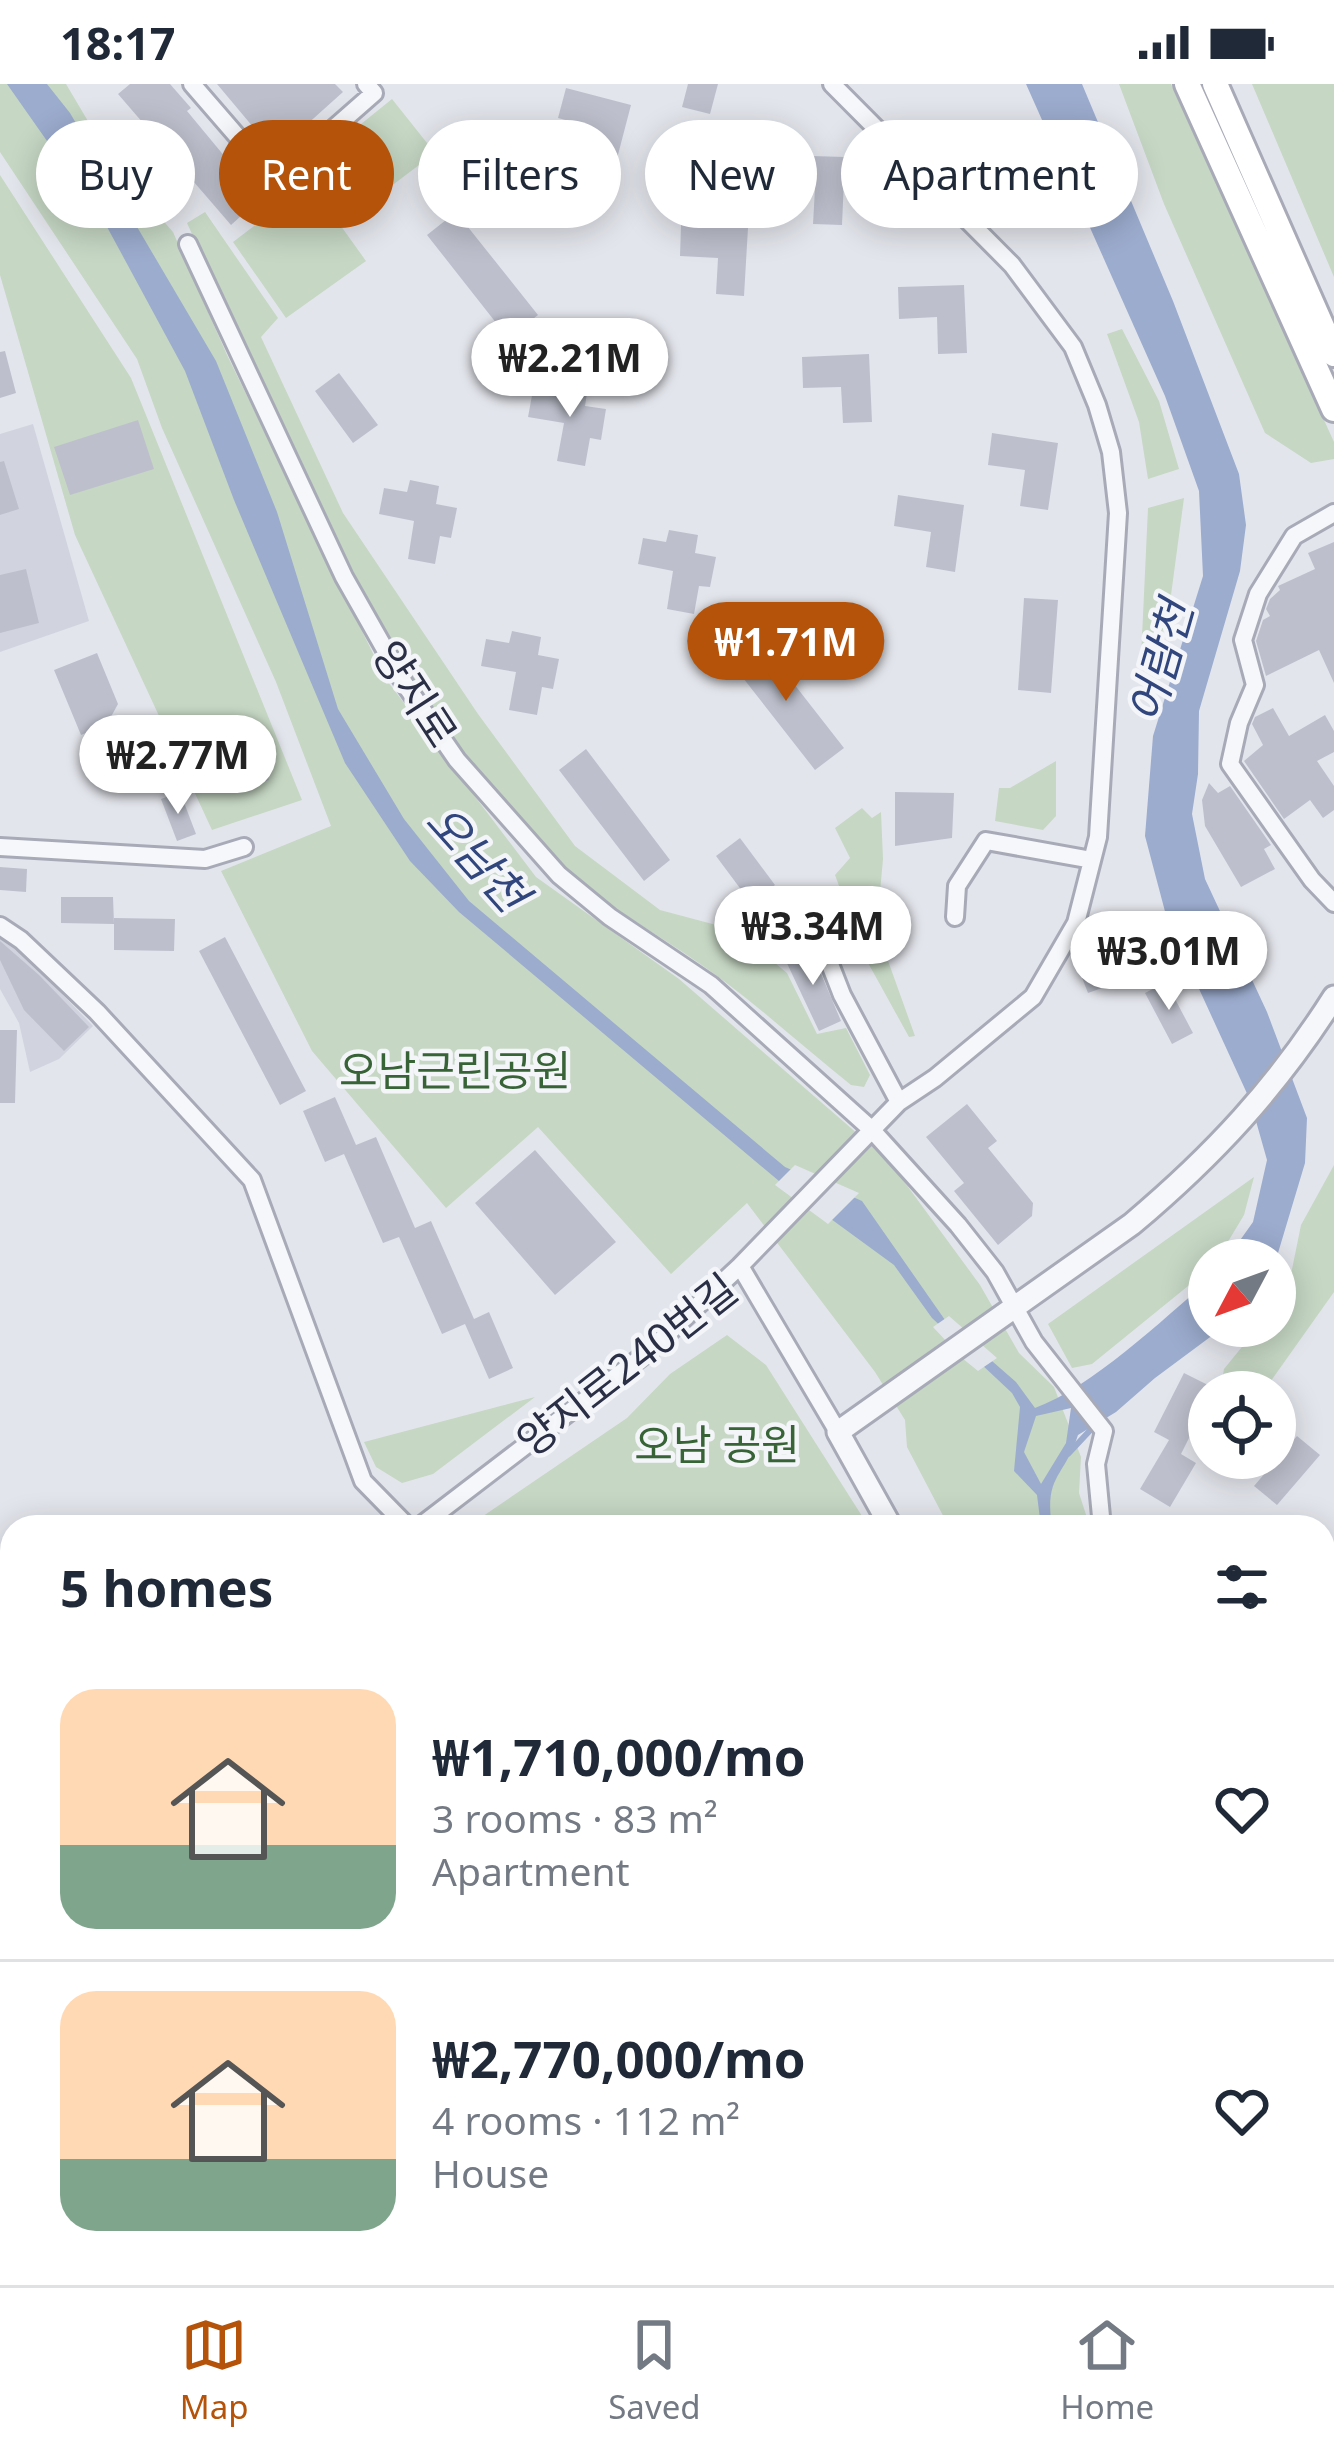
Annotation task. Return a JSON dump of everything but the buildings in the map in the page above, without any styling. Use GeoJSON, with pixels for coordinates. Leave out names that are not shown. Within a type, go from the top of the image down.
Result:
{"type":"FeatureCollection","features":[{"type":"Feature","properties":{"kind":"main road"},"geometry":{"type":"LineString","coordinates":[[1187,84],[1334,410]]}},
{"type":"Feature","properties":{"kind":"main road"},"geometry":{"type":"LineString","coordinates":[[1215,84],[1334,354]]}},
{"type":"Feature","properties":{"kind":"street"},"geometry":{"type":"LineString","coordinates":[[192,84],[275,180],[374,92],[366,84]]}},
{"type":"Feature","properties":{"kind":"street"},"geometry":{"type":"LineString","coordinates":[[740,1266],[899,1102],[1033,997],[1076,923],[1098,837],[1118,513],[1111,452],[1097,406],[1073,347],[1012,265],[832,84]]}},
{"type":"Feature","properties":{"kind":"street","name":"양지로"},"geometry":{"type":"LineString","coordinates":[[188,244],[344,578],[404,683],[457,760],[559,874],[610,917],[711,985],[871,1129],[958,1225],[1017,1306],[1034,1342],[1104,1431],[1096,1464],[1101,1515]]}},
{"type":"Feature","properties":{"kind":"street"},"geometry":{"type":"LineString","coordinates":[[1334,513],[1294,536],[1258,594],[1243,640],[1255,685],[1239,723],[1230,764],[1312,880],[1334,903]]}},
{"type":"Feature","properties":{"kind":"street"},"geometry":{"type":"LineString","coordinates":[[956,917],[957,886],[986,842],[1092,860]]}},
{"type":"Feature","properties":{"kind":"street"},"geometry":{"type":"LineString","coordinates":[[0,848],[205,859],[244,848]]}},
{"type":"Feature","properties":{"kind":"street"},"geometry":{"type":"LineString","coordinates":[[771,942],[812,918],[842,995],[899,1102]]}},
{"type":"Feature","properties":{"kind":"street"},"geometry":{"type":"LineString","coordinates":[[0,926],[97,1012],[252,1180],[363,1480],[397,1515]]}},
{"type":"Feature","properties":{"kind":"street"},"geometry":{"type":"LineString","coordinates":[[884,1515],[838,1432],[1132,1223],[1231,1135],[1295,1058],[1334,997]]}},
{"type":"Feature","properties":{"kind":"street","name":"양지로240번길"},"geometry":{"type":"LineString","coordinates":[[435,1515],[648,1352],[740,1266],[838,1432]]}},
{"type":"Feature","properties":{"kind":"shaded area"},"geometry":{"type":"Polygon","coordinates":[[[33,424],[89,621],[0,652],[0,434],[33,424]]]}},
{"type":"Feature","properties":{"kind":"shaded area"},"geometry":{"type":"Polygon","coordinates":[[[0,937],[23,954],[93,1026],[59,1059],[30,1072],[19,1023],[0,989],[0,937]]]}},
{"type":"Feature","properties":{"kind":"green space"},"geometry":{"type":"Polygon","coordinates":[[[0,84],[66,84],[87,120],[36,120],[36,206],[0,152],[0,84]]]}},
{"type":"Feature","properties":{"kind":"green space"},"geometry":{"type":"Polygon","coordinates":[[[1119,84],[1171,84],[1334,442],[1334,459],[1311,463],[1265,433],[1164,204],[1138,135],[1138,120],[1132,120],[1119,84]]]}},
{"type":"Feature","properties":{"kind":"green space"},"geometry":{"type":"Polygon","coordinates":[[[1252,84],[1334,84],[1334,277],[1252,84]]]}},
{"type":"Feature","properties":{"kind":"green space"},"geometry":{"type":"Polygon","coordinates":[[[392,99],[418,132],[418,166],[394,184],[394,120],[366,120],[392,99]]]}},
{"type":"Feature","properties":{"kind":"green space"},"geometry":{"type":"Polygon","coordinates":[[[0,175],[131,378],[302,800],[212,830],[75,535],[0,275],[0,175]]]}},
{"type":"Feature","properties":{"kind":"green space"},"geometry":{"type":"Polygon","coordinates":[[[205,212],[278,318],[261,337],[343,513],[478,714],[575,846],[660,910],[735,930],[787,973],[817,1034],[846,1028],[870,1075],[864,1087],[851,1085],[730,985],[576,878],[483,778],[417,684],[333,532],[189,228],[195,228],[195,218],[205,212]]]}},
{"type":"Feature","properties":{"kind":"green space","name":"오남근린공원"},"geometry":{"type":"Polygon","coordinates":[[[50,228],[169,228],[173,232],[227,355],[385,678],[536,877],[679,979],[889,1161],[980,1285],[1019,1353],[1054,1387],[1081,1457],[1079,1493],[1086,1515],[943,1515],[907,1447],[905,1420],[875,1372],[747,1203],[671,1274],[538,1127],[446,1208],[312,1051],[221,871],[331,826],[276,682],[162,428],[137,359],[50,228]]]}},
{"type":"Feature","properties":{"kind":"green space"},"geometry":{"type":"Polygon","coordinates":[[[251,228],[342,228],[366,261],[286,318],[233,242],[251,228]]]}},
{"type":"Feature","properties":{"kind":"green space"},"geometry":{"type":"Polygon","coordinates":[[[1122,329],[1159,401],[1179,469],[1148,479],[1139,422],[1107,334],[1122,329]]]}},
{"type":"Feature","properties":{"kind":"green space"},"geometry":{"type":"Polygon","coordinates":[[[1184,498],[1171,595],[1156,658],[1141,658],[1148,508],[1184,498]]]}},
{"type":"Feature","properties":{"kind":"green space"},"geometry":{"type":"Polygon","coordinates":[[[1056,761],[1056,816],[1043,830],[995,821],[999,788],[1010,788],[1056,761]]]}},
{"type":"Feature","properties":{"kind":"green space"},"geometry":{"type":"Polygon","coordinates":[[[862,808],[872,818],[881,812],[878,914],[882,944],[915,1036],[909,1037],[867,961],[835,875],[850,858],[835,828],[862,808]]]}},
{"type":"Feature","properties":{"kind":"green space"},"geometry":{"type":"Polygon","coordinates":[[[1334,1165],[1334,1292],[1296,1346],[1296,1250],[1301,1225],[1334,1165]]]}},
{"type":"Feature","properties":{"kind":"green space"},"geometry":{"type":"Polygon","coordinates":[[[1254,1177],[1244,1215],[1230,1239],[1188,1239],[1188,1286],[1092,1364],[1072,1368],[1048,1324],[1254,1177]]]}},
{"type":"Feature","properties":{"kind":"green space","name":"오남 공원"},"geometry":{"type":"Polygon","coordinates":[[[727,1335],[766,1365],[861,1515],[485,1515],[627,1418],[670,1374],[727,1335]]]}},
{"type":"Feature","properties":{"kind":"green space"},"geometry":{"type":"Polygon","coordinates":[[[1242,1347],[1295,1347],[1278,1371],[1224,1369],[1242,1347]]]}},
{"type":"Feature","properties":{"kind":"green space"},"geometry":{"type":"Polygon","coordinates":[[[535,1397],[433,1474],[402,1483],[376,1467],[364,1442],[535,1397]]]}},
{"type":"Feature","properties":{"kind":"water"},"geometry":{"type":"Polygon","coordinates":[[[7,84],[47,84],[74,120],[36,120],[36,125],[7,84]]]}},
{"type":"Feature","properties":{"kind":"water"},"geometry":{"type":"Polygon","coordinates":[[[1026,84],[1082,84],[1097,120],[1042,120],[1026,84]]]}},
{"type":"Feature","properties":{"kind":"water"},"geometry":{"type":"Polygon","coordinates":[[[1138,218],[1239,474],[1246,525],[1240,571],[1199,711],[1192,814],[1205,879],[1267,1012],[1307,1118],[1305,1163],[1282,1239],[1241,1239],[1253,1222],[1267,1160],[1250,1100],[1167,919],[1145,836],[1153,736],[1203,576],[1199,491],[1165,396],[1090,228],[1138,228],[1138,218]]]}},
{"type":"Feature","properties":{"kind":"water"},"geometry":{"type":"Polygon","coordinates":[[[108,228],[138,228],[216,361],[277,512],[338,709],[404,819],[469,901],[785,1167],[862,1201],[945,1320],[1016,1382],[1035,1408],[1102,1369],[1188,1298],[1188,1347],[1197,1347],[1116,1412],[1078,1435],[1053,1486],[1051,1515],[1040,1515],[1037,1495],[1014,1471],[1020,1407],[1012,1393],[932,1318],[894,1265],[779,1181],[459,912],[410,861],[345,763],[185,371],[108,228]],[[1071,1408],[1036,1416],[1024,1452],[1041,1484],[1066,1443],[1071,1408]]]}},
{"type":"Feature","properties":{"kind":"pier"},"geometry":{"type":"Polygon","coordinates":[[[795,1165],[859,1193],[828,1224],[775,1185],[795,1165]]]}},
{"type":"Feature","properties":{"kind":"pier"},"geometry":{"type":"Polygon","coordinates":[[[949,1316],[997,1358],[978,1371],[962,1358],[933,1327],[949,1316]]]}},
{"type":"Feature","properties":{"kind":"waterway","name":"어람천"},"geometry":{"type":"LineString","coordinates":[[1068,1454],[1096,1424]]}},
{"type":"Feature","properties":{"kind":"water label","name":"오남천"},"geometry":{"type":"Point","coordinates":[477,858]}}]}
